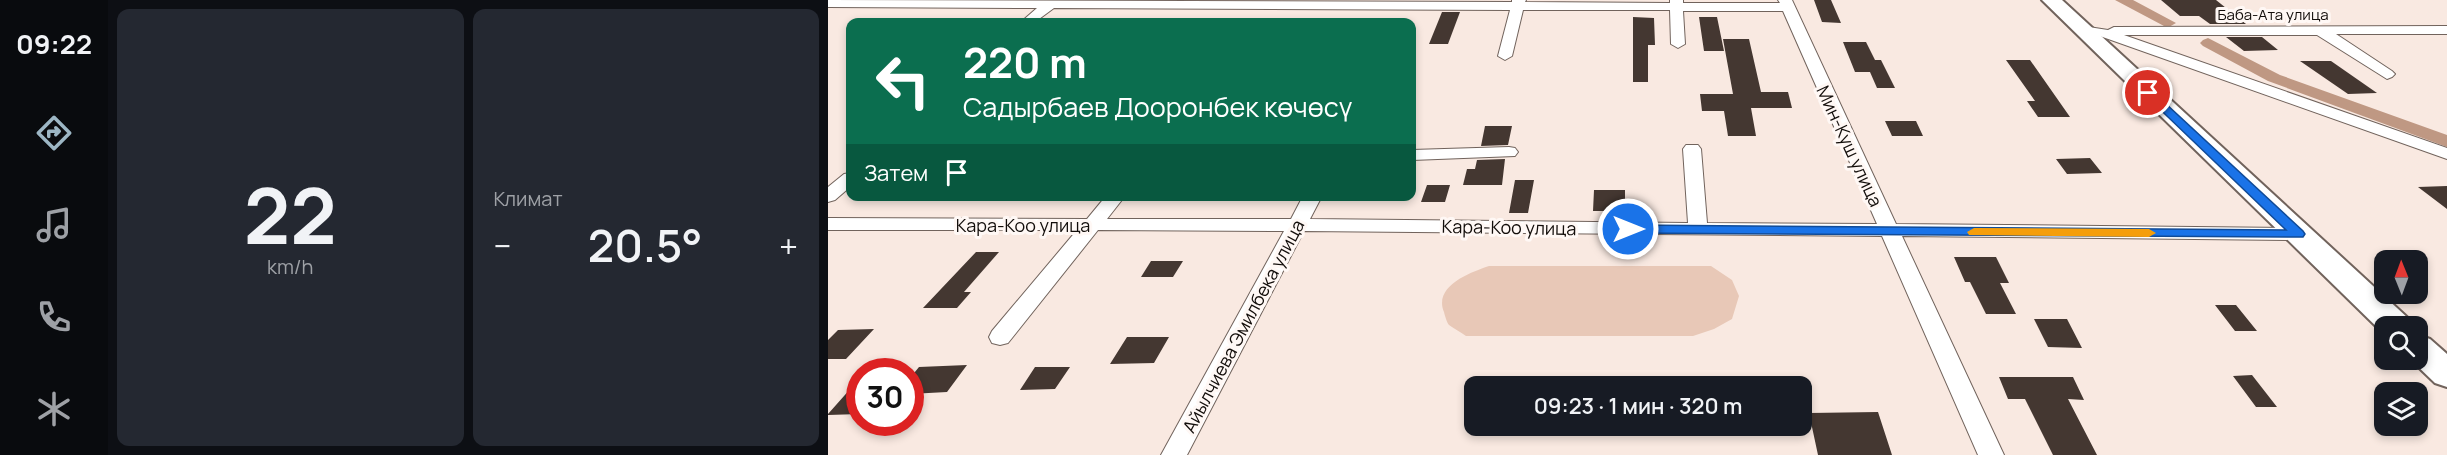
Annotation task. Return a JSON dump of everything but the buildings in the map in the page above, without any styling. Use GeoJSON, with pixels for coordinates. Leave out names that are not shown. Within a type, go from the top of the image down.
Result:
{"type":"FeatureCollection","features":[{"type":"Feature","properties":{"kind":"main road"},"geometry":{"type":"LineString","coordinates":[[2051,0],[2091,31],[2385,316]]}},
{"type":"Feature","properties":{"kind":"main road"},"geometry":{"type":"LineString","coordinates":[[2428,356],[2447,374]]}},
{"type":"Feature","properties":{"kind":"street"},"geometry":{"type":"LineString","coordinates":[[830,5],[1145,2],[1786,4]]}},
{"type":"Feature","properties":{"kind":"street"},"geometry":{"type":"LineString","coordinates":[[1409,18],[1416,2]]}},
{"type":"Feature","properties":{"kind":"street"},"geometry":{"type":"LineString","coordinates":[[1505,56],[1518,2]]}},
{"type":"Feature","properties":{"kind":"street"},"geometry":{"type":"LineString","coordinates":[[1032,18],[1051,4]]}},
{"type":"Feature","properties":{"kind":"street"},"geometry":{"type":"LineString","coordinates":[[1259,18],[1270,4]]}},
{"type":"Feature","properties":{"kind":"street"},"geometry":{"type":"LineString","coordinates":[[1676,4],[1678,44]]}},
{"type":"Feature","properties":{"kind":"street","name":"Мин-Куш улица"},"geometry":{"type":"LineString","coordinates":[[1786,4],[1991,455]]}},
{"type":"Feature","properties":{"kind":"street"},"geometry":{"type":"LineString","coordinates":[[2319,30],[2387,74]]}},
{"type":"Feature","properties":{"kind":"street","name":"Баба-Ата улица"},"geometry":{"type":"LineString","coordinates":[[2091,31],[2447,30]]}},
{"type":"Feature","properties":{"kind":"street"},"geometry":{"type":"LineString","coordinates":[[2091,31],[2447,154]]}},
{"type":"Feature","properties":{"kind":"street"},"geometry":{"type":"LineString","coordinates":[[1692,149],[1698,230]]}},
{"type":"Feature","properties":{"kind":"street"},"geometry":{"type":"LineString","coordinates":[[1416,156],[1509,152]]}},
{"type":"Feature","properties":{"kind":"street"},"geometry":{"type":"LineString","coordinates":[[828,196],[846,181]]}},
{"type":"Feature","properties":{"kind":"street"},"geometry":{"type":"LineString","coordinates":[[1000,337],[1112,201]]}},
{"type":"Feature","properties":{"kind":"street","name":"Айылчиева Эмилбека улица"},"geometry":{"type":"LineString","coordinates":[[1174,455],[1310,201]]}},
{"type":"Feature","properties":{"kind":"street","name":"Кара-Коо улица"},"geometry":{"type":"LineString","coordinates":[[828,224],[1296,225],[2299,234]]}},
{"type":"Feature","properties":{"kind":"shaded area"},"geometry":{"type":"Polygon","coordinates":[[[1489,266],[1711,266],[1732,280],[1739,296],[1732,319],[1714,329],[1693,336],[1466,336],[1449,325],[1442,303],[1444,295],[1464,276],[1489,266]]]}},
{"type":"Feature","properties":{"kind":"waterway"},"geometry":{"type":"LineString","coordinates":[[2122,0],[2169,23]]}},
{"type":"Feature","properties":{"kind":"waterway"},"geometry":{"type":"LineString","coordinates":[[2208,43],[2274,78],[2447,141]]}},
{"type":"Feature","properties":{"kind":"slow traffic"},"geometry":{"type":"LineString","coordinates":[[1974,232],[2149,233]]}},
{"type":"Feature","properties":{"kind":"route"},"geometry":{"type":"LineString","coordinates":[[1628,229],[2299,234],[2148,93]]}}]}
